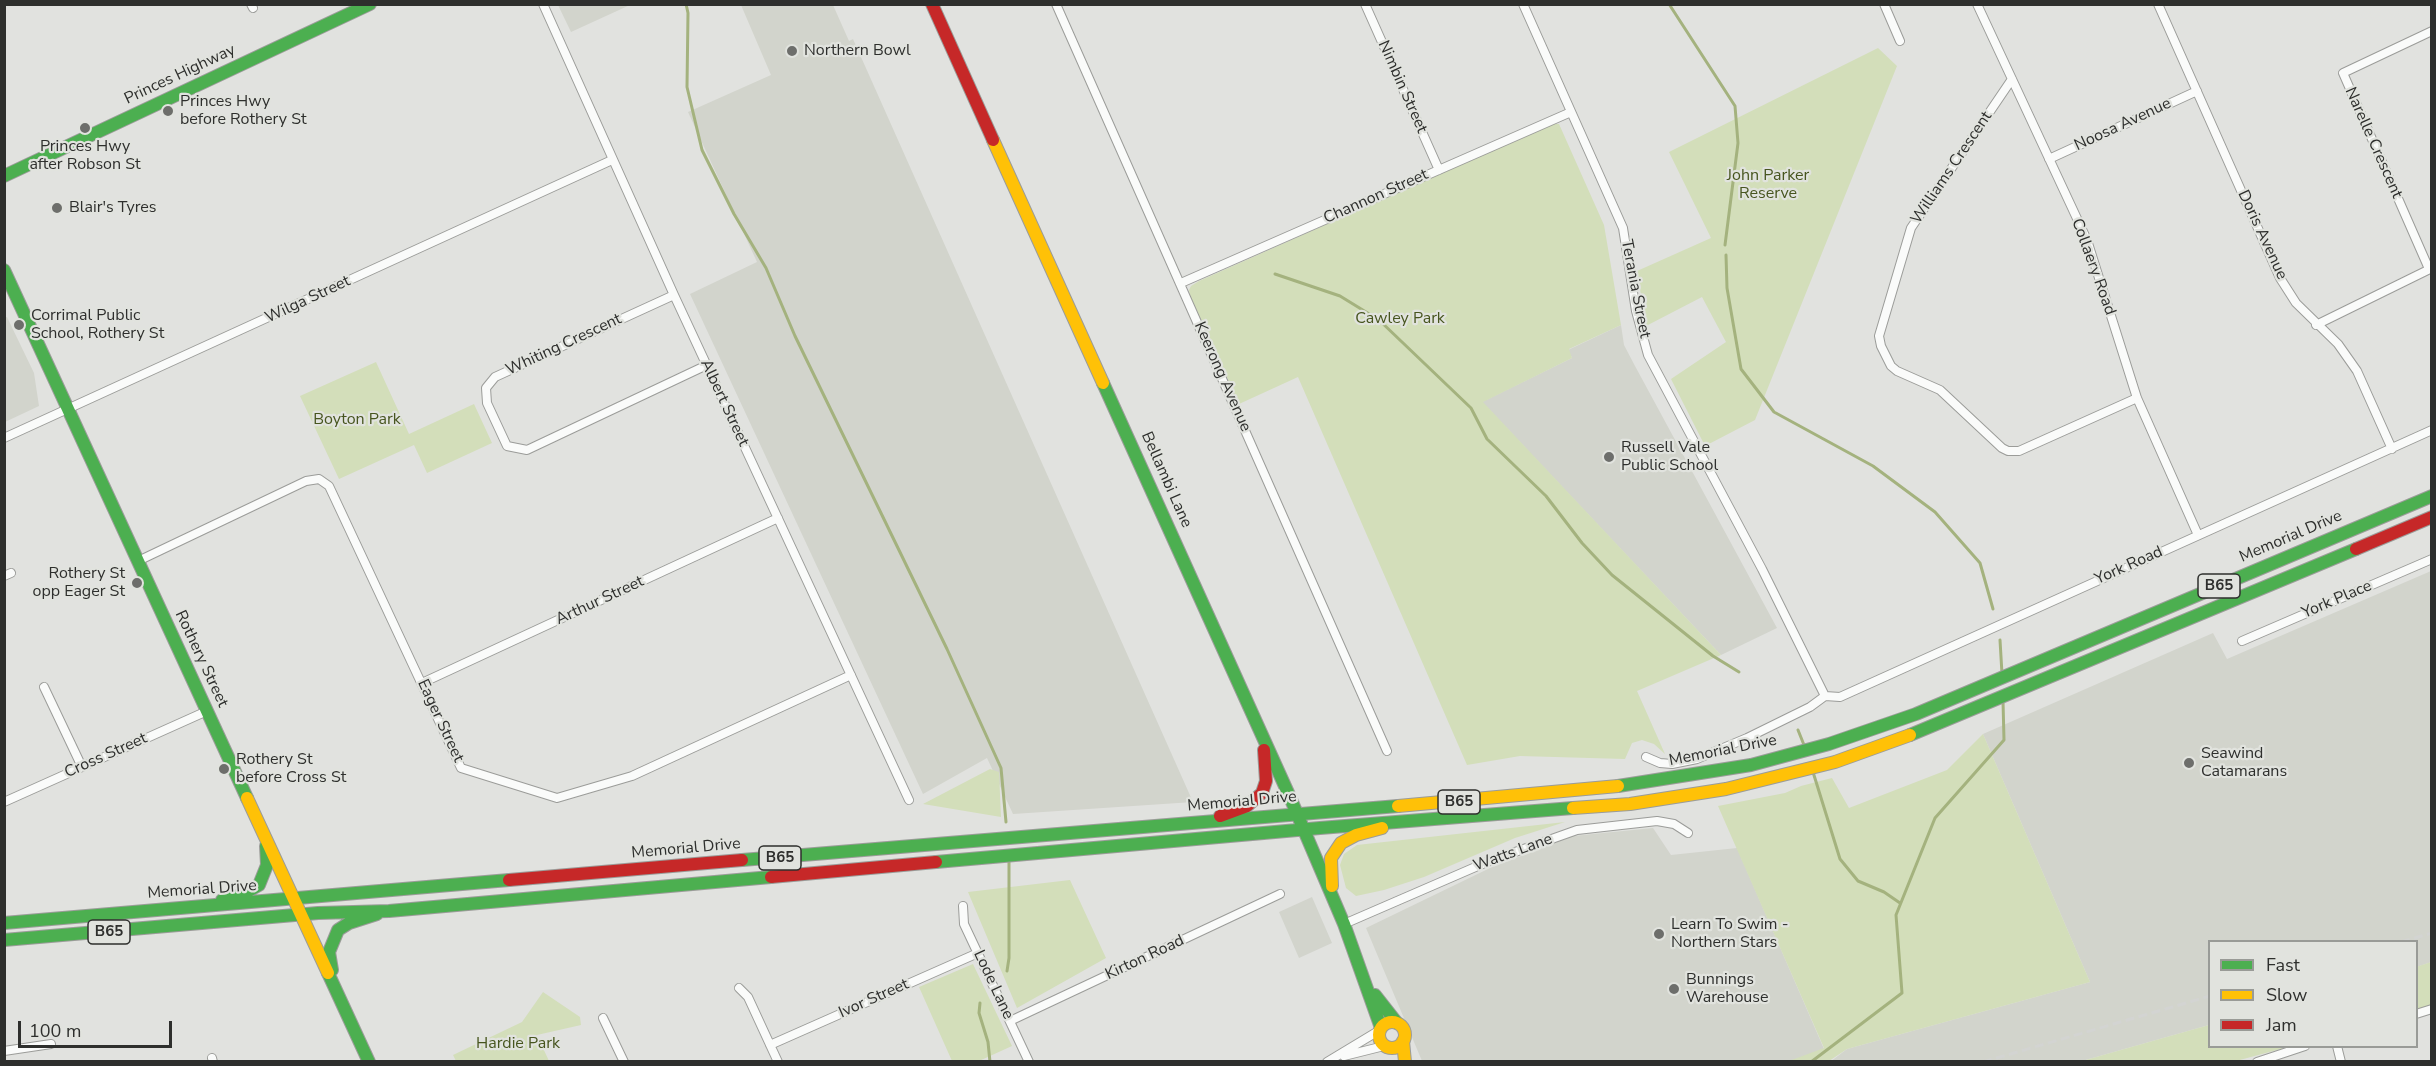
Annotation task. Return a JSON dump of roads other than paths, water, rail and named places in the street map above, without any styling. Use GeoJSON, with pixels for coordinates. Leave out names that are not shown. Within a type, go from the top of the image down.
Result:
{"type":"FeatureCollection","features":[{"type":"Feature","properties":{"kind":"main road","name":"Princes Highway"},"geometry":{"type":"LineString","coordinates":[[4,176],[370,4]]}},
{"type":"Feature","properties":{"kind":"main road","name":"Bellambi Lane"},"geometry":{"type":"LineString","coordinates":[[932,4],[1296,813],[1363,973]]}},
{"type":"Feature","properties":{"kind":"main road","name":"Rothery Street"},"geometry":{"type":"LineString","coordinates":[[4,270],[369,1062]]}},
{"type":"Feature","properties":{"kind":"main road","name":"Memorial Drive"},"geometry":{"type":"LineString","coordinates":[[4,922],[1296,813],[1448,803],[1621,786],[1751,765],[1829,744],[1916,714],[2432,496]]}},
{"type":"Feature","properties":{"kind":"main road","name":"Memorial Drive"},"geometry":{"type":"LineString","coordinates":[[4,940],[301,915],[389,911],[1303,830],[1630,804],[1726,789],[1834,762],[1906,737],[2432,517]]}},
{"type":"Feature","properties":{"kind":"main road"},"geometry":{"type":"LineString","coordinates":[[1202,822],[1238,811],[1262,794],[1266,773],[1262,738]]}},
{"type":"Feature","properties":{"kind":"main road"},"geometry":{"type":"LineString","coordinates":[[1334,902],[1331,858],[1341,843],[1365,832],[1407,822]]}},
{"type":"Feature","properties":{"kind":"main road"},"geometry":{"type":"LineString","coordinates":[[195,907],[241,895],[259,885],[267,865],[265,835]]}},
{"type":"Feature","properties":{"kind":"main road"},"geometry":{"type":"LineString","coordinates":[[337,990],[329,952],[334,934],[345,924],[389,911]]}},
{"type":"Feature","properties":{"kind":"main road"},"geometry":{"type":"LineString","coordinates":[[1363,973],[1380,1003],[1403,1030],[1405,1062]]}},
{"type":"Feature","properties":{"kind":"main road"},"geometry":{"type":"LineString","coordinates":[[1363,973],[1380,1029],[1380,1040],[1394,1062]]}},
{"type":"Feature","properties":{"kind":"main road"},"geometry":{"type":"LineString","coordinates":[[1380,1029],[1390,1022],[1397,1023]]}},
{"type":"Feature","properties":{"kind":"main road"},"geometry":{"type":"LineString","coordinates":[[1385,1046],[1394,1048],[1403,1041]]}},
{"type":"Feature","properties":{"kind":"street","name":"Albert Street"},"geometry":{"type":"LineString","coordinates":[[543,4],[612,160],[909,800]]}},
{"type":"Feature","properties":{"kind":"street","name":"Keerong Avenue"},"geometry":{"type":"LineString","coordinates":[[1056,4],[1387,751]]}},
{"type":"Feature","properties":{"kind":"street","name":"Nimbin Street"},"geometry":{"type":"LineString","coordinates":[[1365,4],[1438,170]]}},
{"type":"Feature","properties":{"kind":"street","name":"Terania Street"},"geometry":{"type":"LineString","coordinates":[[1523,4],[1623,228],[1636,312],[1648,355],[1762,569],[1826,696]]}},
{"type":"Feature","properties":{"kind":"street"},"geometry":{"type":"LineString","coordinates":[[1884,4],[1900,41]]}},
{"type":"Feature","properties":{"kind":"street","name":"Collaery Road"},"geometry":{"type":"LineString","coordinates":[[1977,4],[2087,240],[2137,398],[2198,535]]}},
{"type":"Feature","properties":{"kind":"street","name":"Doris Avenue"},"geometry":{"type":"LineString","coordinates":[[2158,4],[2280,278],[2296,303],[2338,344],[2357,371],[2391,449]]}},
{"type":"Feature","properties":{"kind":"street","name":"Narelle Crescent"},"geometry":{"type":"LineString","coordinates":[[2430,268],[2343,73],[2432,31]]}},
{"type":"Feature","properties":{"kind":"street","name":"Williams Crescent"},"geometry":{"type":"LineString","coordinates":[[2012,79],[1911,228],[1879,336],[1881,346],[1891,366],[1897,371],[1940,390],[2008,451],[2019,451],[2137,398]]}},
{"type":"Feature","properties":{"kind":"street","name":"Noosa Avenue"},"geometry":{"type":"LineString","coordinates":[[2049,159],[2197,92]]}},
{"type":"Feature","properties":{"kind":"street","name":"Channon Street"},"geometry":{"type":"LineString","coordinates":[[1181,283],[1571,112]]}},
{"type":"Feature","properties":{"kind":"street","name":"Wilga Street"},"geometry":{"type":"LineString","coordinates":[[4,438],[612,160]]}},
{"type":"Feature","properties":{"kind":"street"},"geometry":{"type":"LineString","coordinates":[[2316,325],[2430,268]]}},
{"type":"Feature","properties":{"kind":"street","name":"Whiting Crescent"},"geometry":{"type":"LineString","coordinates":[[674,294],[495,376],[486,388],[487,403],[507,446],[527,450],[707,365]]}},
{"type":"Feature","properties":{"kind":"street","name":"York Road"},"geometry":{"type":"LineString","coordinates":[[1826,696],[1840,697],[2432,430]]}},
{"type":"Feature","properties":{"kind":"street","name":"Eager Street"},"geometry":{"type":"LineString","coordinates":[[138,561],[306,481],[319,479],[329,486],[461,768],[557,798],[632,776],[851,675]]}},
{"type":"Feature","properties":{"kind":"street","name":"Arthur Street"},"geometry":{"type":"LineString","coordinates":[[422,683],[778,518]]}},
{"type":"Feature","properties":{"kind":"street","name":"York Place"},"geometry":{"type":"LineString","coordinates":[[2242,641],[2432,559]]}},
{"type":"Feature","properties":{"kind":"street"},"geometry":{"type":"LineString","coordinates":[[44,687],[81,767]]}},
{"type":"Feature","properties":{"kind":"street"},"geometry":{"type":"LineString","coordinates":[[1646,757],[1660,763],[1671,764],[1697,759],[1747,738],[1800,712],[1826,696]]}},
{"type":"Feature","properties":{"kind":"street","name":"Cross Street"},"geometry":{"type":"LineString","coordinates":[[4,802],[207,711]]}},
{"type":"Feature","properties":{"kind":"street","name":"Watts Lane"},"geometry":{"type":"LineString","coordinates":[[1344,924],[1487,862],[1577,830],[1656,821],[1674,824],[1688,833]]}},
{"type":"Feature","properties":{"kind":"street","name":"Kirton Road"},"geometry":{"type":"LineString","coordinates":[[1010,1021],[1280,894]]}},
{"type":"Feature","properties":{"kind":"street","name":"Lode Lane"},"geometry":{"type":"LineString","coordinates":[[963,906],[964,924],[1029,1062]]}},
{"type":"Feature","properties":{"kind":"street","name":"Ivor Street"},"geometry":{"type":"LineString","coordinates":[[770,1045],[978,953]]}},
{"type":"Feature","properties":{"kind":"street"},"geometry":{"type":"LineString","coordinates":[[739,988],[748,997],[778,1062]]}},
{"type":"Feature","properties":{"kind":"street"},"geometry":{"type":"LineString","coordinates":[[603,1018],[624,1062]]}},
{"type":"Feature","properties":{"kind":"street"},"geometry":{"type":"LineString","coordinates":[[1330,1060],[1380,1029]]}},
{"type":"Feature","properties":{"kind":"street"},"geometry":{"type":"LineString","coordinates":[[4,1051],[51,1044]]}},
{"type":"Feature","properties":{"kind":"street"},"geometry":{"type":"LineString","coordinates":[[1330,1060],[1385,1046]]}},
{"type":"Feature","properties":{"kind":"street"},"geometry":{"type":"LineString","coordinates":[[2257,1062],[2302,1048]]}},
{"type":"Feature","properties":{"kind":"waterway"},"geometry":{"type":"LineString","coordinates":[[686,4],[688,13],[687,87],[702,150],[734,214],[766,268],[795,336],[947,649],[1001,768],[1006,822]]}},
{"type":"Feature","properties":{"kind":"waterway"},"geometry":{"type":"LineString","coordinates":[[1669,4],[1735,106],[1738,143],[1725,245]]}},
{"type":"Feature","properties":{"kind":"waterway"},"geometry":{"type":"LineString","coordinates":[[1726,255],[1727,288],[1741,369],[1774,412],[1873,466],[1935,512],[1980,563],[1993,609]]}},
{"type":"Feature","properties":{"kind":"waterway"},"geometry":{"type":"LineString","coordinates":[[1275,274],[1340,296],[1379,320],[1471,408],[1487,439],[1546,496],[1582,543],[1612,575],[1713,656],[1739,672]]}},
{"type":"Feature","properties":{"kind":"waterway"},"geometry":{"type":"LineString","coordinates":[[2000,640],[2002,674]]}},
{"type":"Feature","properties":{"kind":"waterway"},"geometry":{"type":"LineString","coordinates":[[1811,1062],[1902,993],[1896,915],[1935,818],[2004,740],[2003,701]]}},
{"type":"Feature","properties":{"kind":"waterway"},"geometry":{"type":"LineString","coordinates":[[1798,730],[1804,745]]}},
{"type":"Feature","properties":{"kind":"waterway"},"geometry":{"type":"LineString","coordinates":[[1813,772],[1840,859],[1858,881],[1884,892],[1900,903]]}},
{"type":"Feature","properties":{"kind":"waterway"},"geometry":{"type":"LineString","coordinates":[[1007,971],[1009,862]]}},
{"type":"Feature","properties":{"kind":"waterway"},"geometry":{"type":"LineString","coordinates":[[980,1003],[979,1013],[988,1042],[990,1062]]}},
{"type":"Feature","properties":{"kind":"railway"},"geometry":{"type":"LineString","coordinates":[[2408,940],[2432,933]]}},
{"type":"Feature","properties":{"kind":"railway"},"geometry":{"type":"LineString","coordinates":[[1983,1062],[2208,997]]}},
{"type":"Feature","properties":{"kind":"place","name":"Northern Bowl"},"geometry":{"type":"Point","coordinates":[792,51]}},
{"type":"Feature","properties":{"kind":"place","name":"Princes Hwy before Rothery St"},"geometry":{"type":"Point","coordinates":[168,111]}},
{"type":"Feature","properties":{"kind":"place","name":"Princes Hwy after Robson St"},"geometry":{"type":"Point","coordinates":[85,128]}},
{"type":"Feature","properties":{"kind":"place","name":"Blair's Tyres"},"geometry":{"type":"Point","coordinates":[57,208]}},
{"type":"Feature","properties":{"kind":"place","name":"Corrimal Public School, Rothery St"},"geometry":{"type":"Point","coordinates":[19,325]}},
{"type":"Feature","properties":{"kind":"place","name":"Russell Vale Public School"},"geometry":{"type":"Point","coordinates":[1609,457]}},
{"type":"Feature","properties":{"kind":"place","name":"Rothery St opp Eager St"},"geometry":{"type":"Point","coordinates":[137,583]}},
{"type":"Feature","properties":{"kind":"place","name":"Seawind Catamarans"},"geometry":{"type":"Point","coordinates":[2189,763]}},
{"type":"Feature","properties":{"kind":"place","name":"Rothery St before Cross St"},"geometry":{"type":"Point","coordinates":[224,769]}},
{"type":"Feature","properties":{"kind":"place","name":"Learn To Swim - Northern Stars"},"geometry":{"type":"Point","coordinates":[1659,934]}},
{"type":"Feature","properties":{"kind":"place","name":"Bunnings Warehouse"},"geometry":{"type":"Point","coordinates":[1674,989]}},
{"type":"Feature","properties":{"kind":"park label","name":"John Parker Reserve"},"geometry":{"type":"Point","coordinates":[1768,185]}},
{"type":"Feature","properties":{"kind":"park label","name":"Cawley Park"},"geometry":{"type":"Point","coordinates":[1400,319]}},
{"type":"Feature","properties":{"kind":"park label","name":"Boyton Park"},"geometry":{"type":"Point","coordinates":[357,420]}},
{"type":"Feature","properties":{"kind":"park label","name":"Hardie Park"},"geometry":{"type":"Point","coordinates":[518,1044]}}]}
